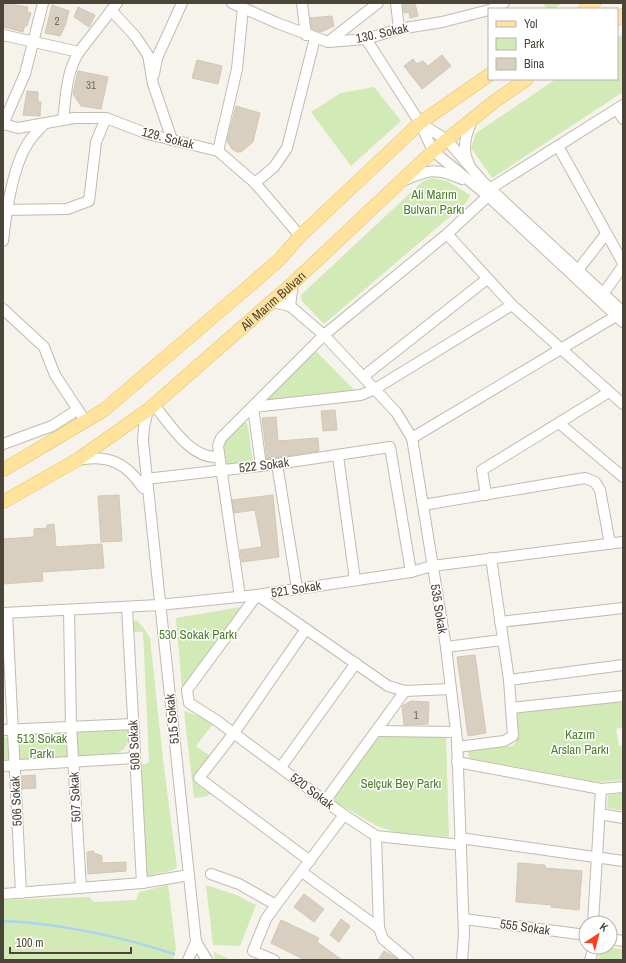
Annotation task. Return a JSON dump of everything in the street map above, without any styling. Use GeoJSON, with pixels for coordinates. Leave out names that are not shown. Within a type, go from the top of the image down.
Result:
{"type":"FeatureCollection","features":[{"type":"Feature","properties":{"kind":"main road","name":"Ali Marım Bulvarı"},"geometry":{"type":"LineString","coordinates":[[3,470],[104,410],[255,281],[278,260],[300,236],[420,123],[488,76]]}},
{"type":"Feature","properties":{"kind":"main road","name":"Ali Marım Bulvarı"},"geometry":{"type":"LineString","coordinates":[[3,502],[77,460],[151,408],[293,283],[403,181],[433,151],[526,80]]}},
{"type":"Feature","properties":{"kind":"street"},"geometry":{"type":"LineString","coordinates":[[3,125],[25,74],[43,3]]}},
{"type":"Feature","properties":{"kind":"street"},"geometry":{"type":"LineString","coordinates":[[153,84],[157,58],[182,3]]}},
{"type":"Feature","properties":{"kind":"street","name":"130. Sokak"},"geometry":{"type":"LineString","coordinates":[[232,3],[310,36],[328,42],[366,39],[399,29],[442,22],[488,10]]}},
{"type":"Feature","properties":{"kind":"street"},"geometry":{"type":"LineString","coordinates":[[254,183],[274,167],[287,148],[310,36],[302,3]]}},
{"type":"Feature","properties":{"kind":"street"},"geometry":{"type":"LineString","coordinates":[[328,42],[378,3]]}},
{"type":"Feature","properties":{"kind":"street"},"geometry":{"type":"LineString","coordinates":[[396,3],[399,29]]}},
{"type":"Feature","properties":{"kind":"street"},"geometry":{"type":"LineString","coordinates":[[63,120],[68,80],[74,60],[114,7],[148,55],[153,84],[172,140]]}},
{"type":"Feature","properties":{"kind":"street"},"geometry":{"type":"LineString","coordinates":[[218,151],[237,69],[243,8]]}},
{"type":"Feature","properties":{"kind":"street"},"geometry":{"type":"LineString","coordinates":[[3,35],[80,52]]}},
{"type":"Feature","properties":{"kind":"street"},"geometry":{"type":"LineString","coordinates":[[366,39],[420,123],[433,151],[473,183]]}},
{"type":"Feature","properties":{"kind":"street"},"geometry":{"type":"LineString","coordinates":[[240,597],[219,457],[218,446],[221,438],[324,335],[447,234],[489,192],[620,107],[623,119]]}},
{"type":"Feature","properties":{"kind":"street","name":"129. Sokak"},"geometry":{"type":"LineString","coordinates":[[3,125],[18,128],[74,118],[106,118],[148,134],[218,151],[254,183],[300,236]]}},
{"type":"Feature","properties":{"kind":"street"},"geometry":{"type":"LineString","coordinates":[[5,209],[67,209],[89,201],[96,142],[106,118]]}},
{"type":"Feature","properties":{"kind":"street"},"geometry":{"type":"LineString","coordinates":[[472,120],[464,143],[464,154],[474,172]]}},
{"type":"Feature","properties":{"kind":"street"},"geometry":{"type":"LineString","coordinates":[[420,123],[446,140],[489,192],[621,316]]}},
{"type":"Feature","properties":{"kind":"street"},"geometry":{"type":"LineString","coordinates":[[3,241],[5,209],[18,163],[28,142],[44,124]]}},
{"type":"Feature","properties":{"kind":"street"},"geometry":{"type":"LineString","coordinates":[[558,146],[623,265],[603,294]]}},
{"type":"Feature","properties":{"kind":"street"},"geometry":{"type":"LineString","coordinates":[[403,181],[424,172],[436,170],[447,172],[473,183],[489,192],[578,270],[603,294],[621,316]]}},
{"type":"Feature","properties":{"kind":"street"},"geometry":{"type":"LineString","coordinates":[[447,234],[512,306],[623,404]]}},
{"type":"Feature","properties":{"kind":"street"},"geometry":{"type":"LineString","coordinates":[[578,270],[606,234]]}},
{"type":"Feature","properties":{"kind":"street"},"geometry":{"type":"LineString","coordinates":[[364,376],[487,279]]}},
{"type":"Feature","properties":{"kind":"street"},"geometry":{"type":"LineString","coordinates":[[272,302],[290,306],[293,283]]}},
{"type":"Feature","properties":{"kind":"street","name":"535 Sokak"},"geometry":{"type":"LineString","coordinates":[[290,306],[324,335],[364,376],[396,412],[412,438],[446,647],[456,732],[464,918],[462,960]]}},
{"type":"Feature","properties":{"kind":"street"},"geometry":{"type":"LineString","coordinates":[[253,407],[361,395],[375,389],[512,306]]}},
{"type":"Feature","properties":{"kind":"street"},"geometry":{"type":"LineString","coordinates":[[3,309],[44,347],[54,376],[86,422]]}},
{"type":"Feature","properties":{"kind":"street"},"geometry":{"type":"LineString","coordinates":[[412,438],[621,316]]}},
{"type":"Feature","properties":{"kind":"street"},"geometry":{"type":"LineString","coordinates":[[486,495],[482,470],[609,392]]}},
{"type":"Feature","properties":{"kind":"street"},"geometry":{"type":"LineString","coordinates":[[253,407],[261,466]]}},
{"type":"Feature","properties":{"kind":"street"},"geometry":{"type":"LineString","coordinates":[[151,408],[199,453],[212,458],[219,457]]}},
{"type":"Feature","properties":{"kind":"street","name":"515 Sokak"},"geometry":{"type":"LineString","coordinates":[[151,408],[144,427],[143,481],[148,495],[196,942]]}},
{"type":"Feature","properties":{"kind":"street"},"geometry":{"type":"LineString","coordinates":[[3,444],[52,426],[77,410]]}},
{"type":"Feature","properties":{"kind":"street"},"geometry":{"type":"LineString","coordinates":[[559,423],[623,477]]}},
{"type":"Feature","properties":{"kind":"street","name":"522 Sokak"},"geometry":{"type":"LineString","coordinates":[[143,481],[338,456],[390,447],[411,572]]}},
{"type":"Feature","properties":{"kind":"street"},"geometry":{"type":"LineString","coordinates":[[338,456],[356,580]]}},
{"type":"Feature","properties":{"kind":"street"},"geometry":{"type":"LineString","coordinates":[[77,460],[92,458],[110,460],[131,471],[143,481]]}},
{"type":"Feature","properties":{"kind":"street"},"geometry":{"type":"LineString","coordinates":[[277,464],[297,588]]}},
{"type":"Feature","properties":{"kind":"street"},"geometry":{"type":"LineString","coordinates":[[423,505],[585,478],[595,482],[598,485],[602,498],[610,544]]}},
{"type":"Feature","properties":{"kind":"street","name":"521 Sokak"},"geometry":{"type":"LineString","coordinates":[[5,613],[159,605],[240,597],[411,572],[432,566],[623,542]]}},
{"type":"Feature","properties":{"kind":"street"},"geometry":{"type":"LineString","coordinates":[[457,747],[504,741],[513,736],[509,680],[491,558]]}},
{"type":"Feature","properties":{"kind":"street"},"geometry":{"type":"LineString","coordinates":[[257,595],[388,686],[405,691],[451,689]]}},
{"type":"Feature","properties":{"kind":"street","name":"520 Sokak"},"geometry":{"type":"LineString","coordinates":[[257,595],[187,690],[189,703],[234,733],[344,815],[376,836],[461,841],[623,861]]}},
{"type":"Feature","properties":{"kind":"street","name":"508 Sokak"},"geometry":{"type":"LineString","coordinates":[[128,607],[142,883]]}},
{"type":"Feature","properties":{"kind":"street"},"geometry":{"type":"LineString","coordinates":[[500,622],[623,608]]}},
{"type":"Feature","properties":{"kind":"street","name":"507 Sokak"},"geometry":{"type":"LineString","coordinates":[[69,610],[71,726],[80,888]]}},
{"type":"Feature","properties":{"kind":"street","name":"506 Sokak"},"geometry":{"type":"LineString","coordinates":[[5,613],[8,730],[14,766],[21,893]]}},
{"type":"Feature","properties":{"kind":"street"},"geometry":{"type":"LineString","coordinates":[[306,629],[234,733],[199,778],[310,862]]}},
{"type":"Feature","properties":{"kind":"street"},"geometry":{"type":"LineString","coordinates":[[446,647],[502,640]]}},
{"type":"Feature","properties":{"kind":"street"},"geometry":{"type":"LineString","coordinates":[[281,767],[356,663]]}},
{"type":"Feature","properties":{"kind":"street"},"geometry":{"type":"LineString","coordinates":[[509,680],[623,665]]}},
{"type":"Feature","properties":{"kind":"street"},"geometry":{"type":"LineString","coordinates":[[325,801],[405,691]]}},
{"type":"Feature","properties":{"kind":"street"},"geometry":{"type":"LineString","coordinates":[[511,708],[623,696]]}},
{"type":"Feature","properties":{"kind":"street"},"geometry":{"type":"LineString","coordinates":[[8,730],[133,724]]}},
{"type":"Feature","properties":{"kind":"street"},"geometry":{"type":"LineString","coordinates":[[377,730],[456,732]]}},
{"type":"Feature","properties":{"kind":"street"},"geometry":{"type":"LineString","coordinates":[[3,766],[135,758]]}},
{"type":"Feature","properties":{"kind":"street"},"geometry":{"type":"LineString","coordinates":[[458,762],[601,789],[623,786]]}},
{"type":"Feature","properties":{"kind":"street"},"geometry":{"type":"LineString","coordinates":[[594,915],[601,789]]}},
{"type":"Feature","properties":{"kind":"street"},"geometry":{"type":"LineString","coordinates":[[600,814],[623,818]]}},
{"type":"Feature","properties":{"kind":"street"},"geometry":{"type":"LineString","coordinates":[[274,960],[254,950],[266,919],[344,815]]}},
{"type":"Feature","properties":{"kind":"street"},"geometry":{"type":"LineString","coordinates":[[376,836],[379,928],[383,939],[408,960]]}},
{"type":"Feature","properties":{"kind":"street"},"geometry":{"type":"LineString","coordinates":[[302,872],[379,928]]}},
{"type":"Feature","properties":{"kind":"street"},"geometry":{"type":"LineString","coordinates":[[211,874],[239,884],[276,905]]}},
{"type":"Feature","properties":{"kind":"street"},"geometry":{"type":"LineString","coordinates":[[3,894],[142,883],[189,875]]}},
{"type":"Feature","properties":{"kind":"street","name":"555 Sokak"},"geometry":{"type":"LineString","coordinates":[[464,918],[578,934]]}},
{"type":"Feature","properties":{"kind":"street"},"geometry":{"type":"LineString","coordinates":[[188,960],[196,942]]}},
{"type":"Feature","properties":{"kind":"street"},"geometry":{"type":"LineString","coordinates":[[196,942],[207,960]]}},
{"type":"Feature","properties":{"kind":"green space"},"geometry":{"type":"Polygon","coordinates":[[[542,3],[563,3],[555,8],[546,8],[542,3]]]}},
{"type":"Feature","properties":{"kind":"green space","name":"Ali Marım Bulvarı Parkı"},"geometry":{"type":"Polygon","coordinates":[[[623,34],[623,92],[492,178],[471,148],[476,133],[555,80],[618,80],[618,37],[623,34]]]}},
{"type":"Feature","properties":{"kind":"green space"},"geometry":{"type":"Polygon","coordinates":[[[374,87],[401,121],[351,166],[311,112],[341,93],[374,87]]]}},
{"type":"Feature","properties":{"kind":"green space","name":"Ali Marım Bulvarı Parkı"},"geometry":{"type":"Polygon","coordinates":[[[432,178],[447,181],[470,195],[467,202],[324,324],[302,301],[301,295],[423,181],[432,178]]]}},
{"type":"Feature","properties":{"kind":"green space"},"geometry":{"type":"Polygon","coordinates":[[[314,349],[355,391],[265,401],[314,349]]]}},
{"type":"Feature","properties":{"kind":"green space"},"geometry":{"type":"Polygon","coordinates":[[[243,420],[247,423],[248,427],[253,463],[222,466],[223,440],[243,420]]]}},
{"type":"Feature","properties":{"kind":"green space","name":"530 Sokak Parkı"},"geometry":{"type":"Polygon","coordinates":[[[241,607],[182,688],[176,618],[241,607]]]}},
{"type":"Feature","properties":{"kind":"green space"},"geometry":{"type":"Polygon","coordinates":[[[136,620],[143,627],[150,638],[163,760],[177,867],[174,870],[147,876],[145,875],[138,766],[148,763],[149,761],[143,632],[134,632],[133,622],[136,620]]]}},
{"type":"Feature","properties":{"kind":"green space","name":"Kazım Arslan Parkı"},"geometry":{"type":"Polygon","coordinates":[[[623,699],[623,727],[616,729],[619,746],[623,746],[623,780],[597,782],[469,758],[468,751],[513,746],[518,739],[516,711],[623,699]]]}},
{"type":"Feature","properties":{"kind":"green space"},"geometry":{"type":"Polygon","coordinates":[[[184,711],[202,717],[213,724],[196,746],[210,756],[196,774],[197,785],[211,794],[204,797],[194,798],[184,711]]]}},
{"type":"Feature","properties":{"kind":"green space","name":"513 Sokak Parkı"},"geometry":{"type":"Polygon","coordinates":[[[128,728],[129,739],[126,746],[121,751],[105,756],[77,757],[76,730],[128,728]]]}},
{"type":"Feature","properties":{"kind":"green space","name":"513 Sokak Parkı"},"geometry":{"type":"Polygon","coordinates":[[[66,730],[68,758],[18,760],[17,732],[66,730]]]}},
{"type":"Feature","properties":{"kind":"green space","name":"Selçuk Bey Parkı"},"geometry":{"type":"Polygon","coordinates":[[[378,735],[446,736],[449,837],[397,833],[377,826],[332,800],[378,735]]]}},
{"type":"Feature","properties":{"kind":"green space","name":"513 Sokak Parkı"},"geometry":{"type":"Polygon","coordinates":[[[3,736],[8,738],[9,759],[7,761],[3,761],[3,736]]]}},
{"type":"Feature","properties":{"kind":"green space"},"geometry":{"type":"Polygon","coordinates":[[[623,793],[623,811],[607,808],[608,795],[623,793]]]}},
{"type":"Feature","properties":{"kind":"green space"},"geometry":{"type":"Polygon","coordinates":[[[168,885],[176,949],[173,960],[3,960],[3,900],[89,897],[94,902],[136,900],[139,892],[168,885]]]}},
{"type":"Feature","properties":{"kind":"green space"},"geometry":{"type":"Polygon","coordinates":[[[206,885],[236,895],[256,905],[240,946],[213,945],[206,885]]]}},
{"type":"Feature","properties":{"kind":"green space"},"geometry":{"type":"Polygon","coordinates":[[[618,949],[623,949],[621,960],[598,960],[599,955],[618,955],[618,949]]]}},
{"type":"Feature","properties":{"kind":"green space"},"geometry":{"type":"Polygon","coordinates":[[[214,952],[231,960],[215,960],[214,952]]]}},
{"type":"Feature","properties":{"kind":"building"},"geometry":{"type":"Polygon","coordinates":[[[3,3],[28,7],[27,12],[31,13],[27,26],[25,25],[23,32],[3,27],[3,3]]]}},
{"type":"Feature","properties":{"kind":"building"},"geometry":{"type":"Polygon","coordinates":[[[403,3],[415,3],[418,16],[410,18],[409,12],[404,13],[403,3]]]}},
{"type":"Feature","properties":{"kind":"building"},"geometry":{"type":"Polygon","coordinates":[[[52,5],[69,11],[65,26],[60,36],[45,33],[52,5]]]}},
{"type":"Feature","properties":{"kind":"building"},"geometry":{"type":"Polygon","coordinates":[[[78,7],[95,15],[89,27],[74,17],[78,7]]]}},
{"type":"Feature","properties":{"kind":"building"},"geometry":{"type":"Polygon","coordinates":[[[332,16],[334,26],[321,32],[312,29],[310,18],[332,16]]]}},
{"type":"Feature","properties":{"kind":"building"},"geometry":{"type":"Polygon","coordinates":[[[442,55],[451,66],[422,89],[404,66],[413,59],[417,64],[423,61],[428,66],[442,55]]]}},
{"type":"Feature","properties":{"kind":"building"},"geometry":{"type":"Polygon","coordinates":[[[197,60],[222,66],[218,84],[192,78],[197,60]]]}},
{"type":"Feature","properties":{"kind":"building"},"geometry":{"type":"Polygon","coordinates":[[[78,71],[108,77],[101,109],[81,106],[73,94],[78,71]]]}},
{"type":"Feature","properties":{"kind":"building"},"geometry":{"type":"Polygon","coordinates":[[[27,91],[38,92],[38,101],[41,102],[40,116],[23,115],[27,91]]]}},
{"type":"Feature","properties":{"kind":"building"},"geometry":{"type":"Polygon","coordinates":[[[236,106],[260,113],[253,142],[241,152],[237,152],[232,149],[227,141],[236,106]]]}},
{"type":"Feature","properties":{"kind":"building"},"geometry":{"type":"Polygon","coordinates":[[[335,410],[337,430],[323,431],[321,411],[335,410]]]}},
{"type":"Feature","properties":{"kind":"building"},"geometry":{"type":"Polygon","coordinates":[[[276,417],[278,441],[318,438],[319,451],[267,459],[262,418],[276,417]]]}},
{"type":"Feature","properties":{"kind":"building"},"geometry":{"type":"Polygon","coordinates":[[[119,495],[122,541],[101,542],[98,496],[119,495]]]}},
{"type":"Feature","properties":{"kind":"building"},"geometry":{"type":"Polygon","coordinates":[[[273,495],[279,557],[242,562],[240,550],[262,547],[255,510],[234,513],[232,500],[273,495]]]}},
{"type":"Feature","properties":{"kind":"building"},"geometry":{"type":"Polygon","coordinates":[[[54,524],[56,547],[102,544],[104,568],[42,572],[43,581],[3,584],[4,539],[34,537],[34,529],[47,528],[47,525],[54,524]]]}},
{"type":"Feature","properties":{"kind":"building"},"geometry":{"type":"Polygon","coordinates":[[[475,655],[486,733],[468,736],[457,657],[475,655]]]}},
{"type":"Feature","properties":{"kind":"building"},"geometry":{"type":"Polygon","coordinates":[[[411,701],[429,702],[428,724],[404,725],[402,706],[411,701]]]}},
{"type":"Feature","properties":{"kind":"building"},"geometry":{"type":"Polygon","coordinates":[[[35,775],[36,788],[22,789],[22,776],[35,775]]]}},
{"type":"Feature","properties":{"kind":"building"},"geometry":{"type":"Polygon","coordinates":[[[93,851],[94,853],[102,856],[102,863],[126,862],[126,871],[88,874],[87,852],[93,851]]]}},
{"type":"Feature","properties":{"kind":"building"},"geometry":{"type":"Polygon","coordinates":[[[518,863],[545,865],[545,868],[582,871],[579,910],[551,907],[552,905],[516,902],[518,863]]]}},
{"type":"Feature","properties":{"kind":"building"},"geometry":{"type":"Polygon","coordinates":[[[304,894],[324,909],[314,922],[294,907],[304,894]]]}},
{"type":"Feature","properties":{"kind":"building"},"geometry":{"type":"Polygon","coordinates":[[[341,919],[350,926],[339,942],[330,935],[341,919]]]}},
{"type":"Feature","properties":{"kind":"building"},"geometry":{"type":"Polygon","coordinates":[[[281,920],[319,938],[317,942],[342,960],[305,960],[271,943],[281,920]]]}},
{"type":"Feature","properties":{"kind":"building"},"geometry":{"type":"Polygon","coordinates":[[[384,951],[396,958],[398,960],[378,960],[384,951]]]}},
{"type":"Feature","properties":{"kind":"waterway"},"geometry":{"type":"LineString","coordinates":[[3,921],[24,922],[90,932],[134,942],[174,954]]}}]}
